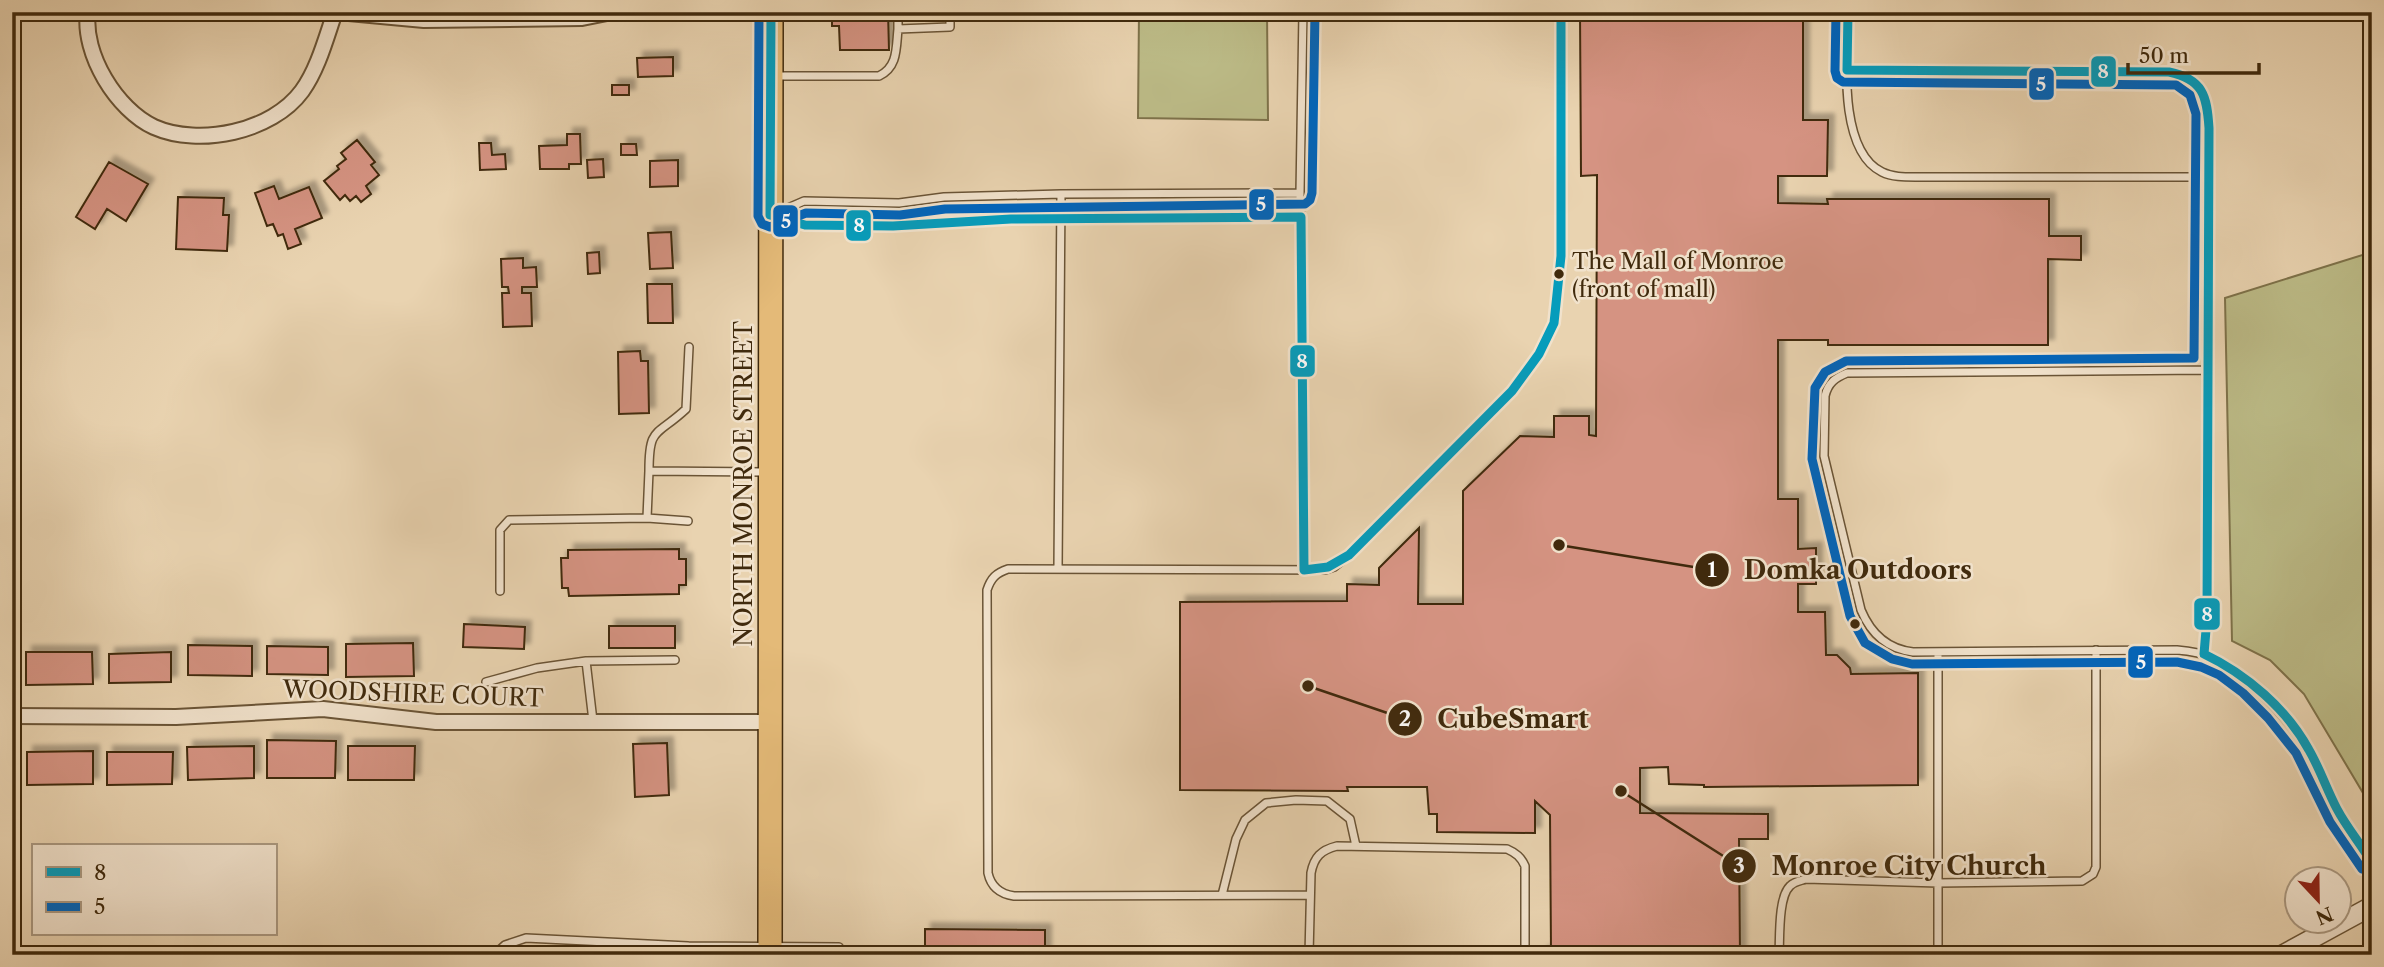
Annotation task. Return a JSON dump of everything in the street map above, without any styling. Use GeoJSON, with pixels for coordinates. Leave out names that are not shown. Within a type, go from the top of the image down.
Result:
{"type":"FeatureCollection","features":[{"type":"Feature","properties":{"kind":"main road","name":"NORTH MONROE STREET"},"geometry":{"type":"LineString","coordinates":[[770,951],[771,12]]}},
{"type":"Feature","properties":{"kind":"street"},"geometry":{"type":"LineString","coordinates":[[88,12],[94,61],[108,86],[130,109],[153,127],[206,136],[238,132],[261,123],[284,108],[301,92],[318,60],[337,12],[424,20],[582,18],[612,12]]}},
{"type":"Feature","properties":{"kind":"street","name":"WOODSHIRE COURT"},"geometry":{"type":"LineString","coordinates":[[12,716],[176,717],[323,709],[436,722],[770,722]]}},
{"type":"Feature","properties":{"kind":"street"},"geometry":{"type":"LineString","coordinates":[[2282,955],[2372,906]]}},
{"type":"Feature","properties":{"kind":"lane"},"geometry":{"type":"LineString","coordinates":[[771,76],[878,76],[887,72],[894,62],[898,12]]}},
{"type":"Feature","properties":{"kind":"lane"},"geometry":{"type":"LineString","coordinates":[[898,29],[950,27],[950,12]]}},
{"type":"Feature","properties":{"kind":"lane"},"geometry":{"type":"LineString","coordinates":[[1303,12],[1300,193],[1304,570]]}},
{"type":"Feature","properties":{"kind":"lane"},"geometry":{"type":"LineString","coordinates":[[1310,895],[1014,896],[998,891],[989,880],[987,852],[987,590],[996,575],[1008,569],[1325,570],[1349,555],[1512,391],[1548,338],[1558,304],[1561,256],[1560,12]]}},
{"type":"Feature","properties":{"kind":"lane"},"geometry":{"type":"LineString","coordinates":[[1848,12],[1849,109],[1859,145],[1870,162],[1884,173],[2209,177]]}},
{"type":"Feature","properties":{"kind":"lane"},"geometry":{"type":"LineString","coordinates":[[1847,70],[2178,73],[2193,80],[2203,91],[2208,113],[2209,177],[2206,370],[2207,618],[2204,654]]}},
{"type":"Feature","properties":{"kind":"lane"},"geometry":{"type":"LineString","coordinates":[[770,215],[804,201],[899,203],[944,197],[1060,194],[1300,193]]}},
{"type":"Feature","properties":{"kind":"lane"},"geometry":{"type":"LineString","coordinates":[[1058,569],[1060,194]]}},
{"type":"Feature","properties":{"kind":"lane"},"geometry":{"type":"LineString","coordinates":[[770,215],[805,225],[893,226],[1059,219],[1301,217]]}},
{"type":"Feature","properties":{"kind":"lane"},"geometry":{"type":"LineString","coordinates":[[647,518],[649,446],[655,432],[686,409],[689,347]]}},
{"type":"Feature","properties":{"kind":"lane"},"geometry":{"type":"LineString","coordinates":[[2206,370],[1847,373],[1833,380],[1827,387],[1825,396],[1824,456],[1861,610],[1873,633],[1885,642],[1906,651],[2177,650],[2204,654],[2226,664],[2274,707],[2298,735],[2337,808],[2372,863]]}},
{"type":"Feature","properties":{"kind":"lane"},"geometry":{"type":"LineString","coordinates":[[649,471],[771,472]]}},
{"type":"Feature","properties":{"kind":"lane"},"geometry":{"type":"LineString","coordinates":[[500,592],[500,530],[509,520],[647,518],[688,521]]}},
{"type":"Feature","properties":{"kind":"lane"},"geometry":{"type":"LineString","coordinates":[[1779,955],[1783,900],[1788,887],[1806,879],[1938,883],[2082,881],[2093,874],[2096,867],[2096,650]]}},
{"type":"Feature","properties":{"kind":"lane"},"geometry":{"type":"LineString","coordinates":[[1938,652],[1938,955]]}},
{"type":"Feature","properties":{"kind":"lane"},"geometry":{"type":"LineString","coordinates":[[486,682],[537,668],[586,661],[675,660]]}},
{"type":"Feature","properties":{"kind":"lane"},"geometry":{"type":"LineString","coordinates":[[586,661],[593,722]]}},
{"type":"Feature","properties":{"kind":"lane"},"geometry":{"type":"LineString","coordinates":[[1222,895],[1229,861],[1245,820],[1266,803],[1327,801],[1350,819],[1356,846]]}},
{"type":"Feature","properties":{"kind":"lane"},"geometry":{"type":"LineString","coordinates":[[1309,955],[1311,873],[1318,854],[1337,846],[1356,846],[1507,849],[1514,852],[1525,866],[1525,955]]}},
{"type":"Feature","properties":{"kind":"lane"},"geometry":{"type":"LineString","coordinates":[[494,955],[505,945],[526,938],[770,951],[839,947]]}},
{"type":"Feature","properties":{"kind":"lane"},"geometry":{"type":"LineString","coordinates":[[688,946],[688,955]]}},
{"type":"Feature","properties":{"kind":"shaded area"},"geometry":{"type":"Polygon","coordinates":[[[1139,12],[1267,12],[1268,120],[1138,118],[1139,12]]]}},
{"type":"Feature","properties":{"kind":"shaded area"},"geometry":{"type":"Polygon","coordinates":[[[2372,252],[2372,808],[2304,694],[2270,660],[2232,641],[2225,298],[2372,252]]]}},
{"type":"Feature","properties":{"kind":"building"},"geometry":{"type":"Polygon","coordinates":[[[832,12],[888,12],[889,50],[840,50],[839,26],[832,26],[832,12]]]}},
{"type":"Feature","properties":{"kind":"building"},"geometry":{"type":"Polygon","coordinates":[[[1580,12],[1803,12],[1803,120],[1828,120],[1827,176],[1778,176],[1778,203],[1828,204],[1827,199],[2049,199],[2049,236],[2081,236],[2081,260],[2048,259],[2048,345],[1828,345],[1828,340],[1778,340],[1778,499],[1798,499],[1798,549],[1816,548],[1816,584],[1798,584],[1798,612],[1825,612],[1826,655],[1837,655],[1850,668],[1851,674],[1918,673],[1918,785],[1704,787],[1669,784],[1668,767],[1640,768],[1640,813],[1768,814],[1768,839],[1739,839],[1740,955],[1542,955],[1542,952],[1551,952],[1550,815],[1535,801],[1535,833],[1437,832],[1437,814],[1429,814],[1427,787],[1347,787],[1348,791],[1180,790],[1180,602],[1347,601],[1347,584],[1379,585],[1379,568],[1419,528],[1418,604],[1463,604],[1463,491],[1520,436],[1554,437],[1554,416],[1589,416],[1589,435],[1596,436],[1597,175],[1581,176],[1580,12]]]}},
{"type":"Feature","properties":{"kind":"building"},"geometry":{"type":"Polygon","coordinates":[[[673,57],[673,76],[638,77],[637,58],[673,57]]]}},
{"type":"Feature","properties":{"kind":"building"},"geometry":{"type":"Polygon","coordinates":[[[612,85],[629,85],[629,95],[612,95],[612,85]]]}},
{"type":"Feature","properties":{"kind":"building"},"geometry":{"type":"Polygon","coordinates":[[[567,134],[580,134],[581,164],[569,164],[569,169],[540,169],[539,146],[567,145],[567,134]]]}},
{"type":"Feature","properties":{"kind":"building"},"geometry":{"type":"Polygon","coordinates":[[[357,140],[375,162],[371,165],[379,175],[366,186],[371,194],[361,202],[356,196],[350,201],[345,195],[340,200],[324,181],[339,169],[337,166],[346,159],[341,153],[357,140]]]}},
{"type":"Feature","properties":{"kind":"building"},"geometry":{"type":"Polygon","coordinates":[[[479,143],[491,143],[492,155],[505,154],[506,169],[480,170],[479,143]]]}},
{"type":"Feature","properties":{"kind":"building"},"geometry":{"type":"Polygon","coordinates":[[[621,144],[636,144],[637,155],[621,155],[621,144]]]}},
{"type":"Feature","properties":{"kind":"building"},"geometry":{"type":"Polygon","coordinates":[[[603,159],[604,177],[588,178],[587,160],[603,159]]]}},
{"type":"Feature","properties":{"kind":"building"},"geometry":{"type":"Polygon","coordinates":[[[678,160],[678,186],[650,187],[650,161],[678,160]]]}},
{"type":"Feature","properties":{"kind":"building"},"geometry":{"type":"Polygon","coordinates":[[[109,162],[148,184],[126,221],[107,209],[95,229],[76,217],[109,162]]]}},
{"type":"Feature","properties":{"kind":"building"},"geometry":{"type":"Polygon","coordinates":[[[274,186],[279,199],[309,187],[322,218],[295,229],[301,244],[288,249],[283,234],[278,236],[273,224],[267,226],[255,193],[274,186]]]}},
{"type":"Feature","properties":{"kind":"building"},"geometry":{"type":"Polygon","coordinates":[[[178,197],[224,198],[223,215],[229,215],[227,251],[176,249],[178,197]]]}},
{"type":"Feature","properties":{"kind":"building"},"geometry":{"type":"Polygon","coordinates":[[[671,232],[673,268],[650,269],[648,233],[671,232]]]}},
{"type":"Feature","properties":{"kind":"building"},"geometry":{"type":"Polygon","coordinates":[[[599,252],[600,273],[588,274],[587,253],[599,252]]]}},
{"type":"Feature","properties":{"kind":"building"},"geometry":{"type":"Polygon","coordinates":[[[523,258],[523,268],[536,267],[537,287],[522,287],[522,293],[531,293],[532,326],[503,327],[502,293],[509,293],[508,287],[502,287],[501,259],[523,258]]]}},
{"type":"Feature","properties":{"kind":"building"},"geometry":{"type":"Polygon","coordinates":[[[647,284],[672,284],[673,323],[648,323],[647,284]]]}},
{"type":"Feature","properties":{"kind":"building"},"geometry":{"type":"Polygon","coordinates":[[[640,351],[641,361],[648,361],[649,413],[619,414],[618,352],[640,351]]]}},
{"type":"Feature","properties":{"kind":"building"},"geometry":{"type":"Polygon","coordinates":[[[679,549],[679,559],[686,559],[686,585],[679,585],[679,594],[569,596],[568,588],[562,588],[561,558],[568,558],[568,550],[679,549]]]}},
{"type":"Feature","properties":{"kind":"building"},"geometry":{"type":"Polygon","coordinates":[[[464,624],[525,627],[524,649],[463,647],[464,624]]]}},
{"type":"Feature","properties":{"kind":"building"},"geometry":{"type":"Polygon","coordinates":[[[609,626],[675,626],[675,648],[609,648],[609,626]]]}},
{"type":"Feature","properties":{"kind":"building"},"geometry":{"type":"Polygon","coordinates":[[[413,643],[414,676],[346,677],[346,644],[413,643]]]}},
{"type":"Feature","properties":{"kind":"building"},"geometry":{"type":"Polygon","coordinates":[[[188,645],[252,646],[252,676],[188,675],[188,645]]]}},
{"type":"Feature","properties":{"kind":"building"},"geometry":{"type":"Polygon","coordinates":[[[267,646],[328,647],[328,675],[267,674],[267,646]]]}},
{"type":"Feature","properties":{"kind":"building"},"geometry":{"type":"Polygon","coordinates":[[[26,652],[92,652],[93,684],[26,685],[26,652]]]}},
{"type":"Feature","properties":{"kind":"building"},"geometry":{"type":"Polygon","coordinates":[[[171,652],[171,682],[109,683],[109,654],[171,652]]]}},
{"type":"Feature","properties":{"kind":"building"},"geometry":{"type":"Polygon","coordinates":[[[267,740],[336,741],[335,778],[267,778],[267,740]]]}},
{"type":"Feature","properties":{"kind":"building"},"geometry":{"type":"Polygon","coordinates":[[[667,743],[669,795],[635,797],[633,744],[667,743]]]}},
{"type":"Feature","properties":{"kind":"building"},"geometry":{"type":"Polygon","coordinates":[[[254,746],[254,778],[188,780],[187,747],[254,746]]]}},
{"type":"Feature","properties":{"kind":"building"},"geometry":{"type":"Polygon","coordinates":[[[348,746],[415,746],[414,780],[348,780],[348,746]]]}},
{"type":"Feature","properties":{"kind":"building"},"geometry":{"type":"Polygon","coordinates":[[[93,751],[93,784],[27,785],[27,752],[93,751]]]}},
{"type":"Feature","properties":{"kind":"building"},"geometry":{"type":"Polygon","coordinates":[[[107,752],[173,752],[172,784],[107,785],[107,752]]]}},
{"type":"Feature","properties":{"kind":"building"},"geometry":{"type":"Polygon","coordinates":[[[925,929],[1045,930],[1045,955],[925,955],[925,929]]]}},
{"type":"Feature","properties":{"kind":"transit line","name":"5"},"geometry":{"type":"LineString","coordinates":[[759,12],[758,216],[762,224],[770,227],[806,213],[900,215],[945,209],[1305,204],[1312,193],[1315,12]]}},
{"type":"Feature","properties":{"kind":"transit line","name":"8"},"geometry":{"type":"LineString","coordinates":[[771,12],[770,215],[805,225],[893,226],[1011,219],[1301,217],[1304,570],[1328,567],[1349,555],[1512,391],[1539,354],[1554,323],[1561,256],[1561,12]]}},
{"type":"Feature","properties":{"kind":"transit line","name":"5"},"geometry":{"type":"LineString","coordinates":[[1836,12],[1835,71],[1837,78],[1843,82],[2176,85],[2190,95],[2196,114],[2194,358],[1846,361],[1825,372],[1815,388],[1812,459],[1850,616],[1865,643],[1892,659],[1912,664],[2177,662],[2201,667],[2219,675],[2243,693],[2268,718],[2296,753],[2330,822],[2362,869]]}},
{"type":"Feature","properties":{"kind":"transit line","name":"8"},"geometry":{"type":"LineString","coordinates":[[1848,12],[1847,70],[2169,72],[2189,79],[2201,91],[2207,107],[2209,128],[2207,618],[2204,654],[2250,682],[2289,721],[2313,757],[2341,816],[2372,863]]}},
{"type":"Feature","properties":{"kind":"place","name":"The Mall of Monroe (front of mall)"},"geometry":{"type":"Point","coordinates":[1559,274]}},
{"type":"Feature","properties":{"kind":"place","name":"Domka Outdoors"},"geometry":{"type":"Point","coordinates":[1559,545]}},
{"type":"Feature","properties":{"kind":"place","name":"CubeSmart"},"geometry":{"type":"Point","coordinates":[1308,686]}},
{"type":"Feature","properties":{"kind":"place","name":"Monroe City Church"},"geometry":{"type":"Point","coordinates":[1621,791]}}]}
